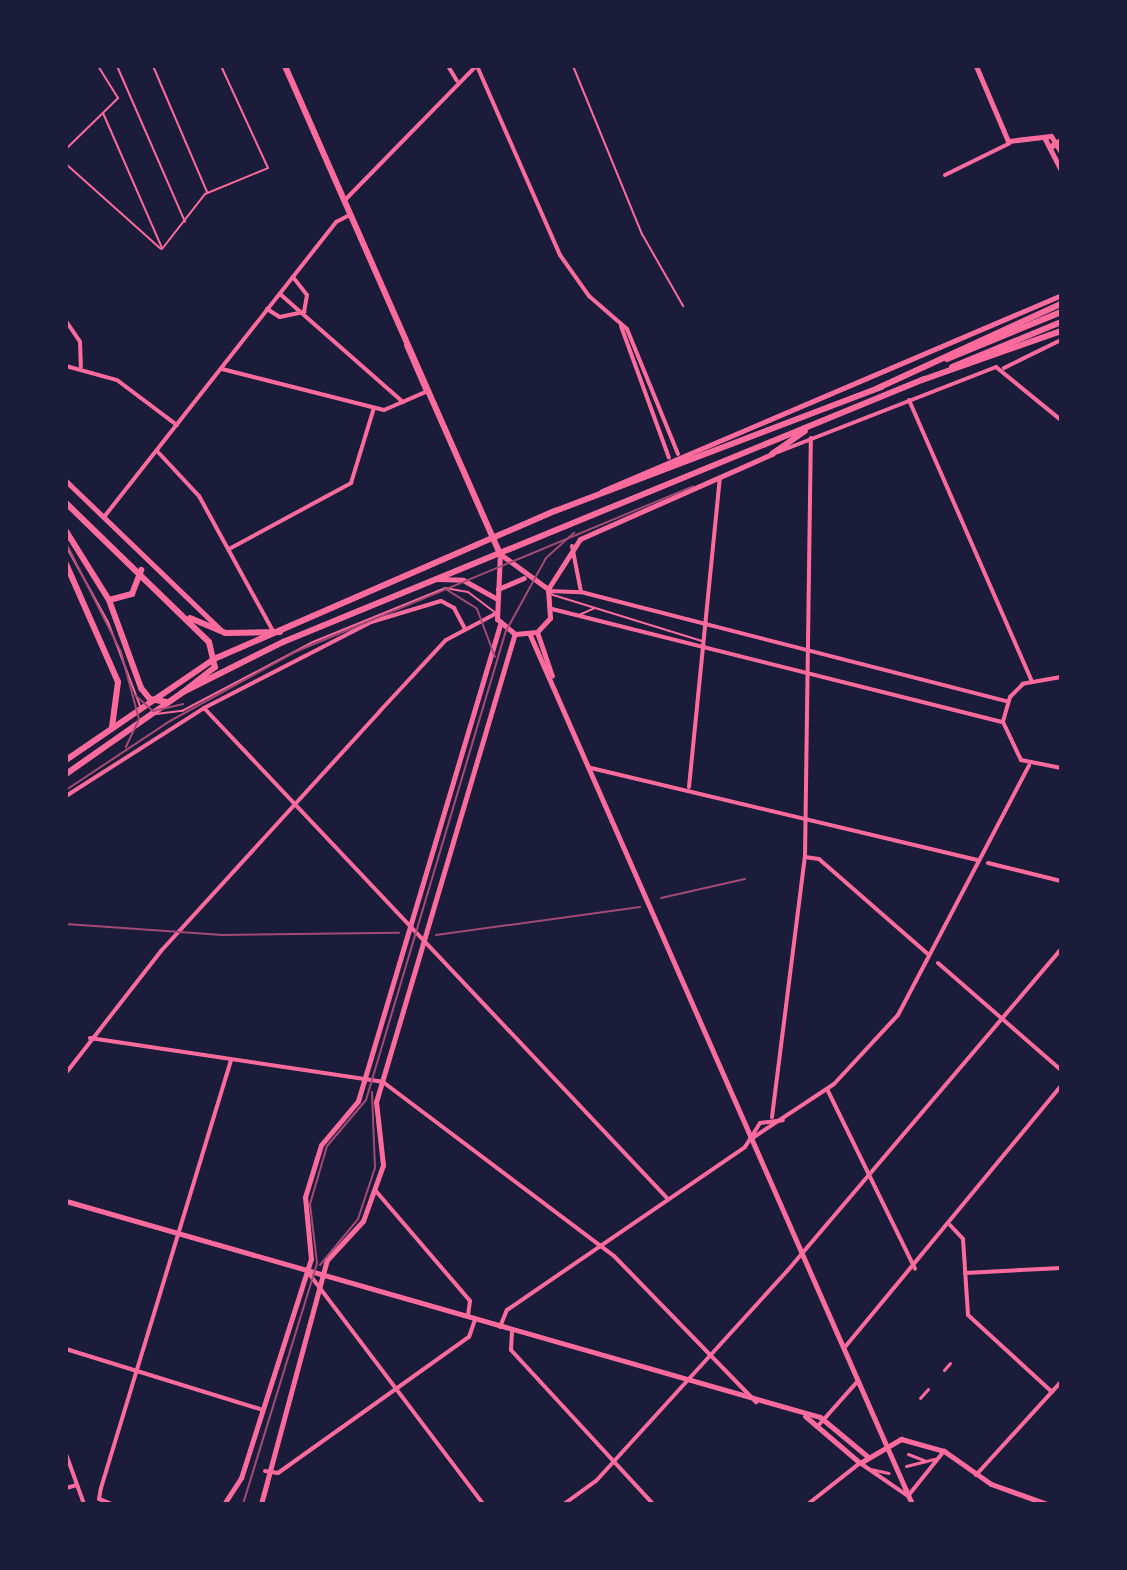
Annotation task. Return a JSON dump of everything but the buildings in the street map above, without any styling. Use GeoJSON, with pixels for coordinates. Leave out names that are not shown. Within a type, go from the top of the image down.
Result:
{"type":"FeatureCollection","features":[{"type":"Feature","properties":{"kind":"main road"},"geometry":{"type":"LineString","coordinates":[[285,66],[500,554]]}},
{"type":"Feature","properties":{"kind":"main road"},"geometry":{"type":"LineString","coordinates":[[878,388],[1061,304]]}},
{"type":"Feature","properties":{"kind":"main road"},"geometry":{"type":"LineString","coordinates":[[66,759],[150,699],[214,659],[602,491],[878,388],[1061,312]]}},
{"type":"Feature","properties":{"kind":"main road"},"geometry":{"type":"LineString","coordinates":[[183,692],[437,579],[1061,322]]}},
{"type":"Feature","properties":{"kind":"main road"},"geometry":{"type":"LineString","coordinates":[[922,380],[1061,331]]}},
{"type":"Feature","properties":{"kind":"main road"},"geometry":{"type":"LineString","coordinates":[[772,454],[811,427]]}},
{"type":"Feature","properties":{"kind":"main road"},"geometry":{"type":"LineString","coordinates":[[66,503],[190,618],[214,659],[212,670],[66,774]]}},
{"type":"Feature","properties":{"kind":"main road"},"geometry":{"type":"LineString","coordinates":[[66,531],[109,600],[150,699]]}},
{"type":"Feature","properties":{"kind":"main road"},"geometry":{"type":"LineString","coordinates":[[66,564],[118,682],[112,727]]}},
{"type":"Feature","properties":{"kind":"main road"},"geometry":{"type":"LineString","coordinates":[[109,600],[132,594],[141,570]]}},
{"type":"Feature","properties":{"kind":"main road"},"geometry":{"type":"LineString","coordinates":[[190,618],[225,633],[276,632]]}},
{"type":"Feature","properties":{"kind":"main road"},"geometry":{"type":"LineString","coordinates":[[150,699],[167,702]]}},
{"type":"Feature","properties":{"kind":"street"},"geometry":{"type":"LineString","coordinates":[[448,66],[457,81]]}},
{"type":"Feature","properties":{"kind":"street"},"geometry":{"type":"LineString","coordinates":[[344,201],[457,81],[476,66],[560,255],[621,326],[678,454]]}},
{"type":"Feature","properties":{"kind":"street"},"geometry":{"type":"LineString","coordinates":[[976,66],[1010,143]]}},
{"type":"Feature","properties":{"kind":"street"},"geometry":{"type":"LineString","coordinates":[[945,175],[1010,143],[1044,136],[1061,152]]}},
{"type":"Feature","properties":{"kind":"street"},"geometry":{"type":"LineString","coordinates":[[1056,144],[1061,170]]}},
{"type":"Feature","properties":{"kind":"street"},"geometry":{"type":"LineString","coordinates":[[103,519],[336,222],[350,215]]}},
{"type":"Feature","properties":{"kind":"street"},"geometry":{"type":"LineString","coordinates":[[293,277],[307,295],[304,312]]}},
{"type":"Feature","properties":{"kind":"street"},"geometry":{"type":"LineString","coordinates":[[280,294],[403,402]]}},
{"type":"Feature","properties":{"kind":"street"},"geometry":{"type":"LineString","coordinates":[[602,491],[678,454],[1061,295]]}},
{"type":"Feature","properties":{"kind":"street"},"geometry":{"type":"LineString","coordinates":[[267,309],[280,317],[304,312]]}},
{"type":"Feature","properties":{"kind":"street"},"geometry":{"type":"LineString","coordinates":[[66,321],[80,342],[81,367]]}},
{"type":"Feature","properties":{"kind":"street"},"geometry":{"type":"LineString","coordinates":[[621,326],[669,458]]}},
{"type":"Feature","properties":{"kind":"street"},"geometry":{"type":"LineString","coordinates":[[1004,368],[1009,362],[1061,340]]}},
{"type":"Feature","properties":{"kind":"street"},"geometry":{"type":"LineString","coordinates":[[66,366],[81,367],[117,380],[177,425]]}},
{"type":"Feature","properties":{"kind":"street"},"geometry":{"type":"LineString","coordinates":[[500,554],[495,613],[500,625],[515,634],[530,635],[537,632],[552,609],[548,591],[572,546],[811,438],[996,367],[1004,368],[1061,420]]}},
{"type":"Feature","properties":{"kind":"street"},"geometry":{"type":"LineString","coordinates":[[222,369],[374,408],[403,402],[428,391]]}},
{"type":"Feature","properties":{"kind":"street"},"geometry":{"type":"LineString","coordinates":[[909,400],[1031,679]]}},
{"type":"Feature","properties":{"kind":"street"},"geometry":{"type":"LineString","coordinates":[[229,549],[351,483],[374,408]]}},
{"type":"Feature","properties":{"kind":"street"},"geometry":{"type":"LineString","coordinates":[[754,1137],[772,1117],[805,857],[811,674],[811,438]]}},
{"type":"Feature","properties":{"kind":"street"},"geometry":{"type":"LineString","coordinates":[[157,451],[186,477],[276,632]]}},
{"type":"Feature","properties":{"kind":"street"},"geometry":{"type":"LineString","coordinates":[[689,787],[706,647],[720,479]]}},
{"type":"Feature","properties":{"kind":"street"},"geometry":{"type":"LineString","coordinates":[[66,481],[142,557],[225,633]]}},
{"type":"Feature","properties":{"kind":"street"},"geometry":{"type":"LineString","coordinates":[[572,546],[581,592]]}},
{"type":"Feature","properties":{"kind":"street"},"geometry":{"type":"LineString","coordinates":[[500,554],[524,578],[548,591],[581,592],[1007,701]]}},
{"type":"Feature","properties":{"kind":"street"},"geometry":{"type":"LineString","coordinates":[[141,570],[142,557]]}},
{"type":"Feature","properties":{"kind":"street"},"geometry":{"type":"LineString","coordinates":[[498,589],[524,578]]}},
{"type":"Feature","properties":{"kind":"street"},"geometry":{"type":"LineString","coordinates":[[437,579],[463,580],[496,598]]}},
{"type":"Feature","properties":{"kind":"street"},"geometry":{"type":"LineString","coordinates":[[569,590],[578,584]]}},
{"type":"Feature","properties":{"kind":"street"},"geometry":{"type":"LineString","coordinates":[[66,796],[204,708],[419,603],[446,602],[465,629]]}},
{"type":"Feature","properties":{"kind":"street"},"geometry":{"type":"LineString","coordinates":[[552,609],[1003,722]]}},
{"type":"Feature","properties":{"kind":"street"},"geometry":{"type":"LineString","coordinates":[[66,1073],[90,1038],[161,951],[446,640],[495,613]]}},
{"type":"Feature","properties":{"kind":"street"},"geometry":{"type":"LineString","coordinates":[[224,1504],[241,1478],[307,1271],[312,1174],[323,1140],[356,1107],[500,625]]}},
{"type":"Feature","properties":{"kind":"street"},"geometry":{"type":"LineString","coordinates":[[537,632],[591,768],[912,1504]]}},
{"type":"Feature","properties":{"kind":"street"},"geometry":{"type":"LineString","coordinates":[[261,1504],[265,1471],[329,1256],[363,1221],[375,1190],[383,1158],[375,1109],[515,634]]}},
{"type":"Feature","properties":{"kind":"street"},"geometry":{"type":"LineString","coordinates":[[530,635],[552,676]]}},
{"type":"Feature","properties":{"kind":"street"},"geometry":{"type":"LineString","coordinates":[[1061,677],[1031,679],[1007,701],[1003,722],[1008,744],[1029,765],[1061,768]]}},
{"type":"Feature","properties":{"kind":"street"},"geometry":{"type":"LineString","coordinates":[[204,708],[668,1199]]}},
{"type":"Feature","properties":{"kind":"street"},"geometry":{"type":"LineString","coordinates":[[591,768],[689,787],[976,860],[984,856],[1029,765]]}},
{"type":"Feature","properties":{"kind":"street"},"geometry":{"type":"LineString","coordinates":[[984,856],[988,863]]}},
{"type":"Feature","properties":{"kind":"street"},"geometry":{"type":"LineString","coordinates":[[805,857],[819,859],[932,954],[938,963],[1061,1070]]}},
{"type":"Feature","properties":{"kind":"street"},"geometry":{"type":"LineString","coordinates":[[976,860],[979,867]]}},
{"type":"Feature","properties":{"kind":"street"},"geometry":{"type":"LineString","coordinates":[[500,1327],[507,1310],[827,1089],[888,1027],[930,964],[932,954],[979,867],[988,863],[1061,881]]}},
{"type":"Feature","properties":{"kind":"street"},"geometry":{"type":"LineString","coordinates":[[564,1504],[613,1461],[803,1252],[1061,949]]}},
{"type":"Feature","properties":{"kind":"street"},"geometry":{"type":"LineString","coordinates":[[930,964],[938,963]]}},
{"type":"Feature","properties":{"kind":"street"},"geometry":{"type":"LineString","coordinates":[[90,1038],[231,1060],[366,1075],[383,1082],[601,1246],[713,1352],[756,1402]]}},
{"type":"Feature","properties":{"kind":"street"},"geometry":{"type":"LineString","coordinates":[[112,1504],[99,1499],[231,1060]]}},
{"type":"Feature","properties":{"kind":"street"},"geometry":{"type":"LineString","coordinates":[[845,1347],[915,1269],[1061,1086]]}},
{"type":"Feature","properties":{"kind":"street"},"geometry":{"type":"LineString","coordinates":[[827,1089],[915,1269]]}},
{"type":"Feature","properties":{"kind":"street"},"geometry":{"type":"LineString","coordinates":[[772,1117],[783,1120]]}},
{"type":"Feature","properties":{"kind":"street"},"geometry":{"type":"LineString","coordinates":[[375,1190],[470,1301],[467,1318]]}},
{"type":"Feature","properties":{"kind":"street"},"geometry":{"type":"LineString","coordinates":[[66,1201],[823,1419],[867,1456]]}},
{"type":"Feature","properties":{"kind":"street"},"geometry":{"type":"LineString","coordinates":[[950,1225],[962,1236],[968,1315],[1052,1392]]}},
{"type":"Feature","properties":{"kind":"street"},"geometry":{"type":"LineString","coordinates":[[965,1273],[1061,1268]]}},
{"type":"Feature","properties":{"kind":"street"},"geometry":{"type":"LineString","coordinates":[[307,1271],[318,1293],[483,1504]]}},
{"type":"Feature","properties":{"kind":"street"},"geometry":{"type":"LineString","coordinates":[[265,1471],[278,1473],[469,1337],[475,1320]]}},
{"type":"Feature","properties":{"kind":"street"},"geometry":{"type":"LineString","coordinates":[[512,1331],[511,1350],[653,1504]]}},
{"type":"Feature","properties":{"kind":"street"},"geometry":{"type":"LineString","coordinates":[[66,1349],[263,1410]]}},
{"type":"Feature","properties":{"kind":"street"},"geometry":{"type":"LineString","coordinates":[[944,1370],[950,1363]]}},
{"type":"Feature","properties":{"kind":"street"},"geometry":{"type":"LineString","coordinates":[[817,1427],[859,1380]]}},
{"type":"Feature","properties":{"kind":"street"},"geometry":{"type":"LineString","coordinates":[[976,1475],[1061,1382]]}},
{"type":"Feature","properties":{"kind":"street"},"geometry":{"type":"LineString","coordinates":[[920,1398],[928,1389]]}},
{"type":"Feature","properties":{"kind":"street"},"geometry":{"type":"LineString","coordinates":[[804,1415],[860,1463],[908,1496]]}},
{"type":"Feature","properties":{"kind":"street"},"geometry":{"type":"LineString","coordinates":[[808,1504],[867,1456],[901,1439],[944,1451],[976,1475],[1038,1504],[1047,1504]]}},
{"type":"Feature","properties":{"kind":"street"},"geometry":{"type":"LineString","coordinates":[[908,1496],[944,1451]]}},
{"type":"Feature","properties":{"kind":"street"},"geometry":{"type":"LineString","coordinates":[[66,1454],[84,1504]]}},
{"type":"Feature","properties":{"kind":"street"},"geometry":{"type":"LineString","coordinates":[[908,1454],[928,1461]]}},
{"type":"Feature","properties":{"kind":"street"},"geometry":{"type":"LineString","coordinates":[[906,1466],[935,1459]]}},
{"type":"Feature","properties":{"kind":"street"},"geometry":{"type":"LineString","coordinates":[[870,1469],[876,1464],[889,1473]]}},
{"type":"Feature","properties":{"kind":"street"},"geometry":{"type":"LineString","coordinates":[[66,1488],[77,1485]]}},
{"type":"Feature","properties":{"kind":"lane"},"geometry":{"type":"LineString","coordinates":[[66,149],[118,98],[98,66]]}},
{"type":"Feature","properties":{"kind":"lane"},"geometry":{"type":"LineString","coordinates":[[117,66],[185,222]]}},
{"type":"Feature","properties":{"kind":"lane"},"geometry":{"type":"LineString","coordinates":[[153,66],[207,193]]}},
{"type":"Feature","properties":{"kind":"lane"},"geometry":{"type":"LineString","coordinates":[[162,249],[207,193],[268,168],[221,66]]}},
{"type":"Feature","properties":{"kind":"lane"},"geometry":{"type":"LineString","coordinates":[[573,66],[642,234],[683,306]]}},
{"type":"Feature","properties":{"kind":"lane"},"geometry":{"type":"LineString","coordinates":[[103,113],[162,249]]}},
{"type":"Feature","properties":{"kind":"lane"},"geometry":{"type":"LineString","coordinates":[[66,164],[162,249]]}},
{"type":"Feature","properties":{"kind":"lane"},"geometry":{"type":"LineString","coordinates":[[66,546],[108,622],[140,706],[154,714],[182,711],[313,642],[448,587],[495,613]]}},
{"type":"Feature","properties":{"kind":"lane"},"geometry":{"type":"LineString","coordinates":[[548,591],[699,634],[706,647]]}},
{"type":"Feature","properties":{"kind":"lane"},"geometry":{"type":"LineString","coordinates":[[579,615],[596,607]]}},
{"type":"Feature","properties":{"kind":"lane"},"geometry":{"type":"LineString","coordinates":[[699,634],[708,626]]}},
{"type":"Feature","properties":{"kind":"tram line"},"geometry":{"type":"LineString","coordinates":[[66,790],[170,721],[295,652],[693,486]]}},
{"type":"Feature","properties":{"kind":"tram line"},"geometry":{"type":"LineString","coordinates":[[243,1504],[317,1263],[310,1204],[327,1146],[366,1100],[506,631],[546,558],[574,533]]}},
{"type":"Feature","properties":{"kind":"tram line"},"geometry":{"type":"LineString","coordinates":[[66,543],[121,652],[139,719],[126,747]]}},
{"type":"Feature","properties":{"kind":"tram line"},"geometry":{"type":"LineString","coordinates":[[444,588],[477,609],[495,657]]}},
{"type":"Feature","properties":{"kind":"tram line"},"geometry":{"type":"LineString","coordinates":[[135,695],[153,711],[183,704]]}},
{"type":"Feature","properties":{"kind":"tram line"},"geometry":{"type":"LineString","coordinates":[[320,1265],[358,1219],[375,1168],[372,1092]]}},
{"type":"Feature","properties":{"kind":"railway"},"geometry":{"type":"LineString","coordinates":[[661,898],[745,879]]}},
{"type":"Feature","properties":{"kind":"railway"},"geometry":{"type":"LineString","coordinates":[[436,935],[640,907]]}},
{"type":"Feature","properties":{"kind":"railway"},"geometry":{"type":"LineString","coordinates":[[66,924],[223,935],[399,933]]}}]}
